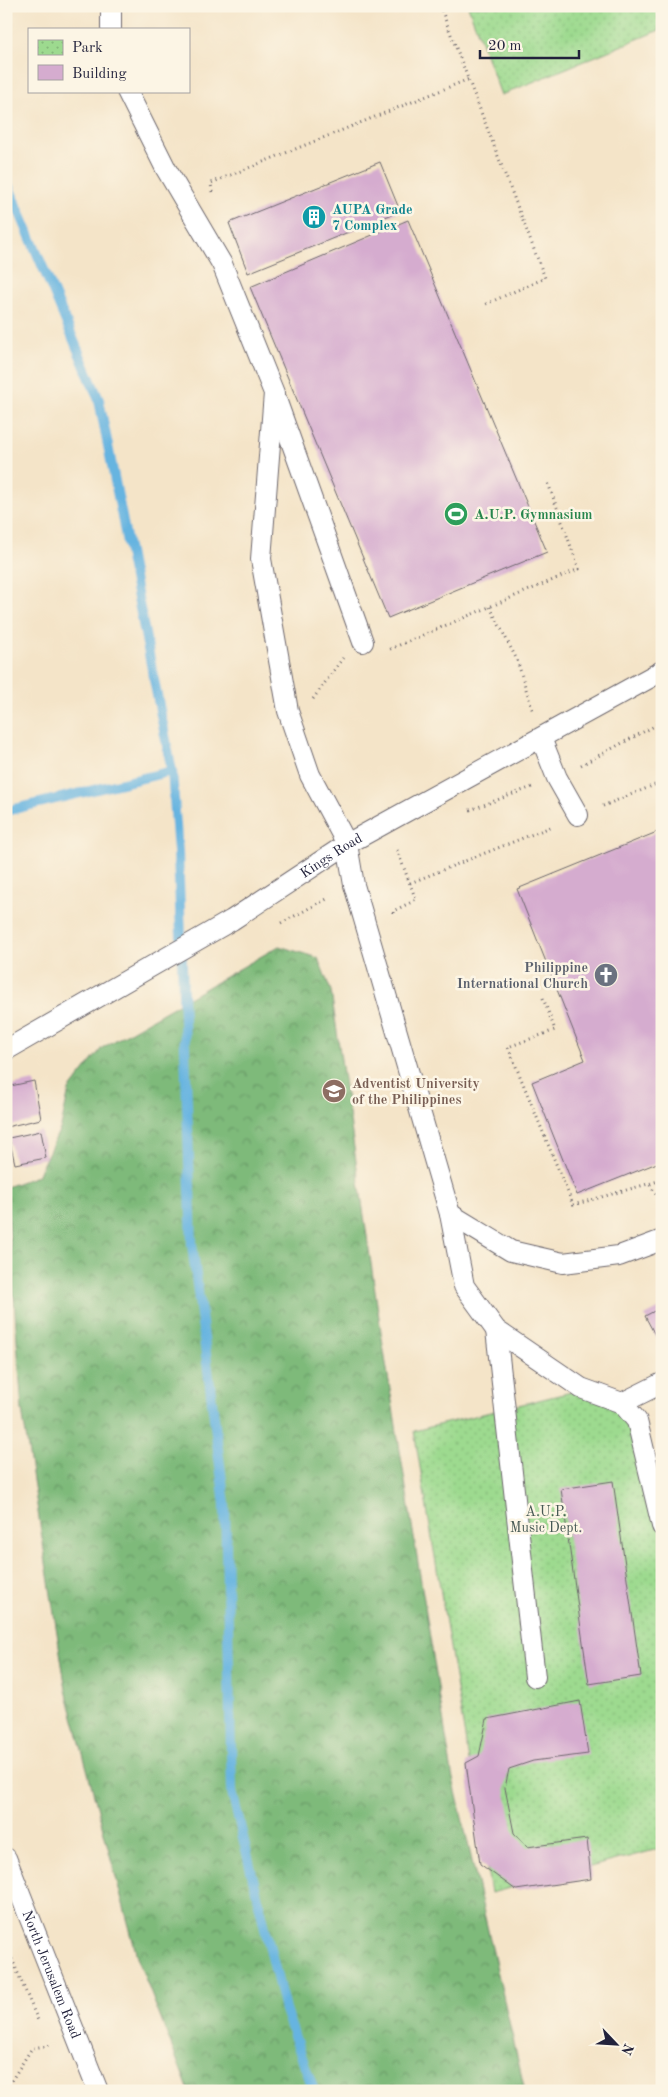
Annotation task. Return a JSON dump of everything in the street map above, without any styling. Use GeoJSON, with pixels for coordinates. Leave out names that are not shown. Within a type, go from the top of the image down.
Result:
{"type":"FeatureCollection","features":[{"type":"Feature","properties":{"kind":"lane"},"geometry":{"type":"LineString","coordinates":[[111,6],[111,28]]}},
{"type":"Feature","properties":{"kind":"lane"},"geometry":{"type":"LineString","coordinates":[[127,92],[166,169],[222,264],[274,393],[363,642]]}},
{"type":"Feature","properties":{"kind":"lane"},"geometry":{"type":"LineString","coordinates":[[274,393],[261,559],[288,711],[310,775],[347,844],[354,884],[450,1214],[464,1286],[496,1330],[581,1388],[622,1403],[637,1421],[662,1526]]}},
{"type":"Feature","properties":{"kind":"lane","name":"Kings Road"},"geometry":{"type":"LineString","coordinates":[[6,1050],[232,920],[347,844],[662,671]]}},
{"type":"Feature","properties":{"kind":"lane"},"geometry":{"type":"LineString","coordinates":[[541,738],[557,778],[578,816]]}},
{"type":"Feature","properties":{"kind":"lane"},"geometry":{"type":"LineString","coordinates":[[450,1214],[511,1251],[563,1264],[620,1256],[662,1240]]}},
{"type":"Feature","properties":{"kind":"lane"},"geometry":{"type":"LineString","coordinates":[[496,1330],[535,1677]]}},
{"type":"Feature","properties":{"kind":"lane"},"geometry":{"type":"LineString","coordinates":[[622,1403],[662,1383]]}},
{"type":"Feature","properties":{"kind":"lane","name":"North Jerusalem Road"},"geometry":{"type":"LineString","coordinates":[[6,1858],[98,2091]]}},
{"type":"Feature","properties":{"kind":"path"},"geometry":{"type":"LineString","coordinates":[[440,6],[545,278],[486,304]]}},
{"type":"Feature","properties":{"kind":"path"},"geometry":{"type":"LineString","coordinates":[[214,201],[211,183],[469,79]]}},
{"type":"Feature","properties":{"kind":"path"},"geometry":{"type":"LineString","coordinates":[[387,641],[390,649],[579,570],[548,483]]}},
{"type":"Feature","properties":{"kind":"path"},"geometry":{"type":"LineString","coordinates":[[490,607],[517,660],[541,738]]}},
{"type":"Feature","properties":{"kind":"path"},"geometry":{"type":"LineString","coordinates":[[314,699],[345,655]]}},
{"type":"Feature","properties":{"kind":"path"},"geometry":{"type":"LineString","coordinates":[[463,812],[557,778],[662,722]]}},
{"type":"Feature","properties":{"kind":"path"},"geometry":{"type":"LineString","coordinates":[[410,883],[662,782]]}},
{"type":"Feature","properties":{"kind":"path"},"geometry":{"type":"LineString","coordinates":[[393,911],[416,900],[397,848]]}},
{"type":"Feature","properties":{"kind":"path"},"geometry":{"type":"LineString","coordinates":[[278,924],[354,884]]}},
{"type":"Feature","properties":{"kind":"path"},"geometry":{"type":"LineString","coordinates":[[543,998],[555,1030],[508,1047],[573,1205],[662,1180]]}},
{"type":"Feature","properties":{"kind":"path"},"geometry":{"type":"LineString","coordinates":[[650,1184],[662,1204]]}},
{"type":"Feature","properties":{"kind":"path"},"geometry":{"type":"LineString","coordinates":[[6,2090],[32,2048],[50,2045]]}},
{"type":"Feature","properties":{"kind":"green space"},"geometry":{"type":"Polygon","coordinates":[[[468,6],[662,6],[662,29],[501,95],[468,6]]]}},
{"type":"Feature","properties":{"kind":"green space"},"geometry":{"type":"Polygon","coordinates":[[[279,946],[318,958],[331,991],[383,1345],[452,1774],[525,2091],[189,2091],[138,1960],[66,1690],[22,1410],[6,1187],[37,1176],[61,1127],[69,1090],[102,1048],[279,946]]]}},
{"type":"Feature","properties":{"kind":"green space","name":"A.U.P. Music Dept."},"geometry":{"type":"Polygon","coordinates":[[[571,1392],[610,1405],[639,1433],[662,1493],[662,1848],[491,1893],[414,1431],[571,1392]]]}},
{"type":"Feature","properties":{"kind":"building","name":"AUPA Grade 7 Complex"},"geometry":{"type":"Polygon","coordinates":[[[380,162],[400,211],[248,273],[229,223],[380,162]]]}},
{"type":"Feature","properties":{"kind":"building","name":"A.U.P. Gymnasium"},"geometry":{"type":"Polygon","coordinates":[[[408,220],[547,552],[388,618],[250,287],[408,220]]]}},
{"type":"Feature","properties":{"kind":"building","name":"Philippine International Church"},"geometry":{"type":"Polygon","coordinates":[[[662,830],[662,1161],[577,1195],[532,1082],[585,1060],[517,889],[662,830]]]}},
{"type":"Feature","properties":{"kind":"building"},"geometry":{"type":"Polygon","coordinates":[[[34,1081],[41,1119],[6,1127],[6,1087],[34,1081]]]}},
{"type":"Feature","properties":{"kind":"building"},"geometry":{"type":"Polygon","coordinates":[[[41,1131],[46,1158],[15,1164],[9,1138],[41,1131]]]}},
{"type":"Feature","properties":{"kind":"building"},"geometry":{"type":"Polygon","coordinates":[[[662,1307],[662,1348],[645,1316],[662,1307]]]}},
{"type":"Feature","properties":{"kind":"building"},"geometry":{"type":"Polygon","coordinates":[[[613,1481],[641,1676],[589,1684],[561,1489],[613,1481]]]}},
{"type":"Feature","properties":{"kind":"building"},"geometry":{"type":"Polygon","coordinates":[[[580,1701],[588,1754],[533,1761],[509,1769],[505,1788],[514,1833],[527,1847],[587,1839],[591,1879],[516,1890],[480,1864],[466,1763],[479,1756],[487,1719],[580,1701]]]}},
{"type":"Feature","properties":{"kind":"waterway"},"geometry":{"type":"LineString","coordinates":[[6,180],[99,400],[172,771],[178,852],[192,1244],[225,1504],[232,1792],[285,2010],[314,2091]]}},
{"type":"Feature","properties":{"kind":"waterway"},"geometry":{"type":"LineString","coordinates":[[6,811],[172,771]]}},
{"type":"Feature","properties":{"kind":"place","name":"AUPA Grade 7 Complex"},"geometry":{"type":"Point","coordinates":[314,217]}},
{"type":"Feature","properties":{"kind":"place","name":"A.U.P. Gymnasium"},"geometry":{"type":"Point","coordinates":[456,514]}},
{"type":"Feature","properties":{"kind":"place","name":"Philippine International Church"},"geometry":{"type":"Point","coordinates":[606,975]}},
{"type":"Feature","properties":{"kind":"place","name":"Adventist University of the Philippines"},"geometry":{"type":"Point","coordinates":[334,1091]}}]}
